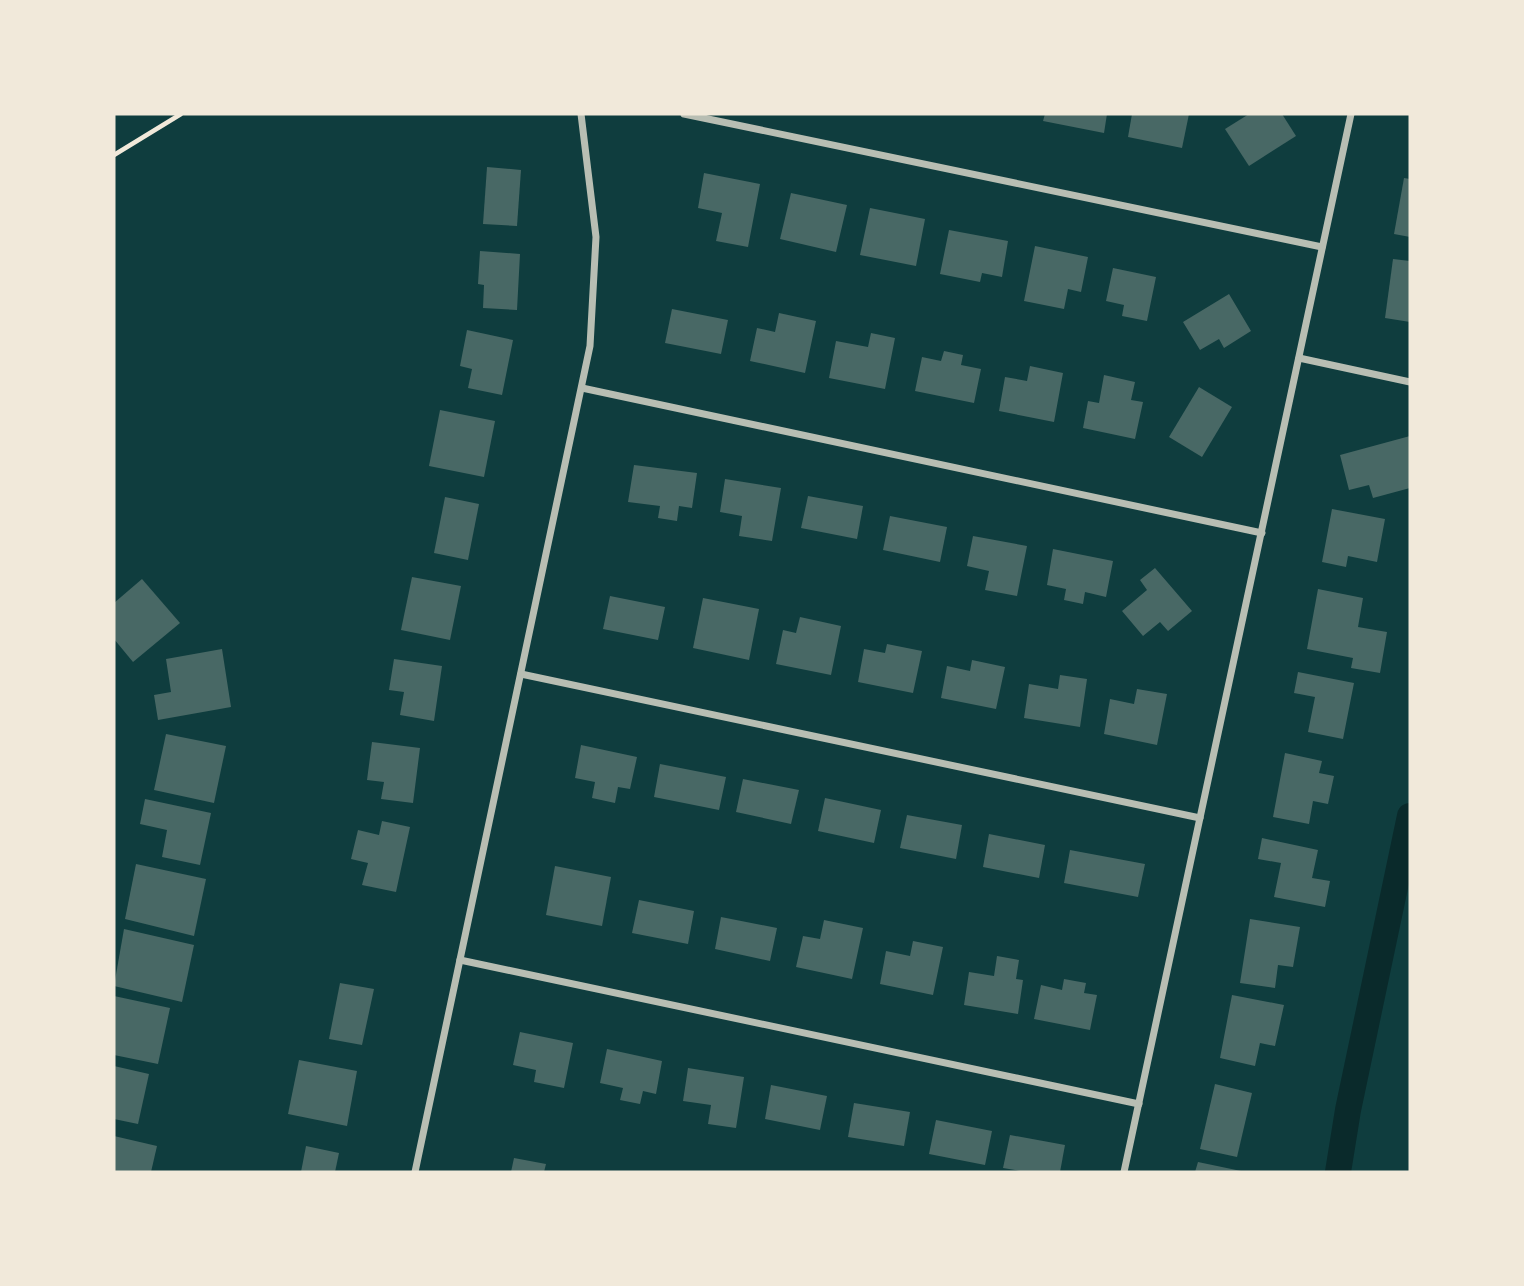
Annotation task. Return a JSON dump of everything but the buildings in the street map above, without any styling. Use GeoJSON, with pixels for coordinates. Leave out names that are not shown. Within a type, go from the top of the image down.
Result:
{"type":"FeatureCollection","features":[{"type":"Feature","properties":{"kind":"street"},"geometry":{"type":"LineString","coordinates":[[415,1172],[582,388],[595,302],[596,237],[581,114]]}},
{"type":"Feature","properties":{"kind":"street"},"geometry":{"type":"LineString","coordinates":[[684,114],[1322,247]]}},
{"type":"Feature","properties":{"kind":"street"},"geometry":{"type":"LineString","coordinates":[[1124,1172],[1351,114]]}},
{"type":"Feature","properties":{"kind":"street"},"geometry":{"type":"LineString","coordinates":[[1299,358],[1410,382]]}},
{"type":"Feature","properties":{"kind":"street"},"geometry":{"type":"LineString","coordinates":[[582,388],[1262,533]]}},
{"type":"Feature","properties":{"kind":"street"},"geometry":{"type":"LineString","coordinates":[[521,674],[1200,818]]}},
{"type":"Feature","properties":{"kind":"street"},"geometry":{"type":"LineString","coordinates":[[460,960],[1139,1104]]}},
{"type":"Feature","properties":{"kind":"path"},"geometry":{"type":"LineString","coordinates":[[114,155],[181,114]]}},
{"type":"Feature","properties":{"kind":"waterway"},"geometry":{"type":"LineString","coordinates":[[1338,1172],[1348,1110],[1410,816]]}}]}
